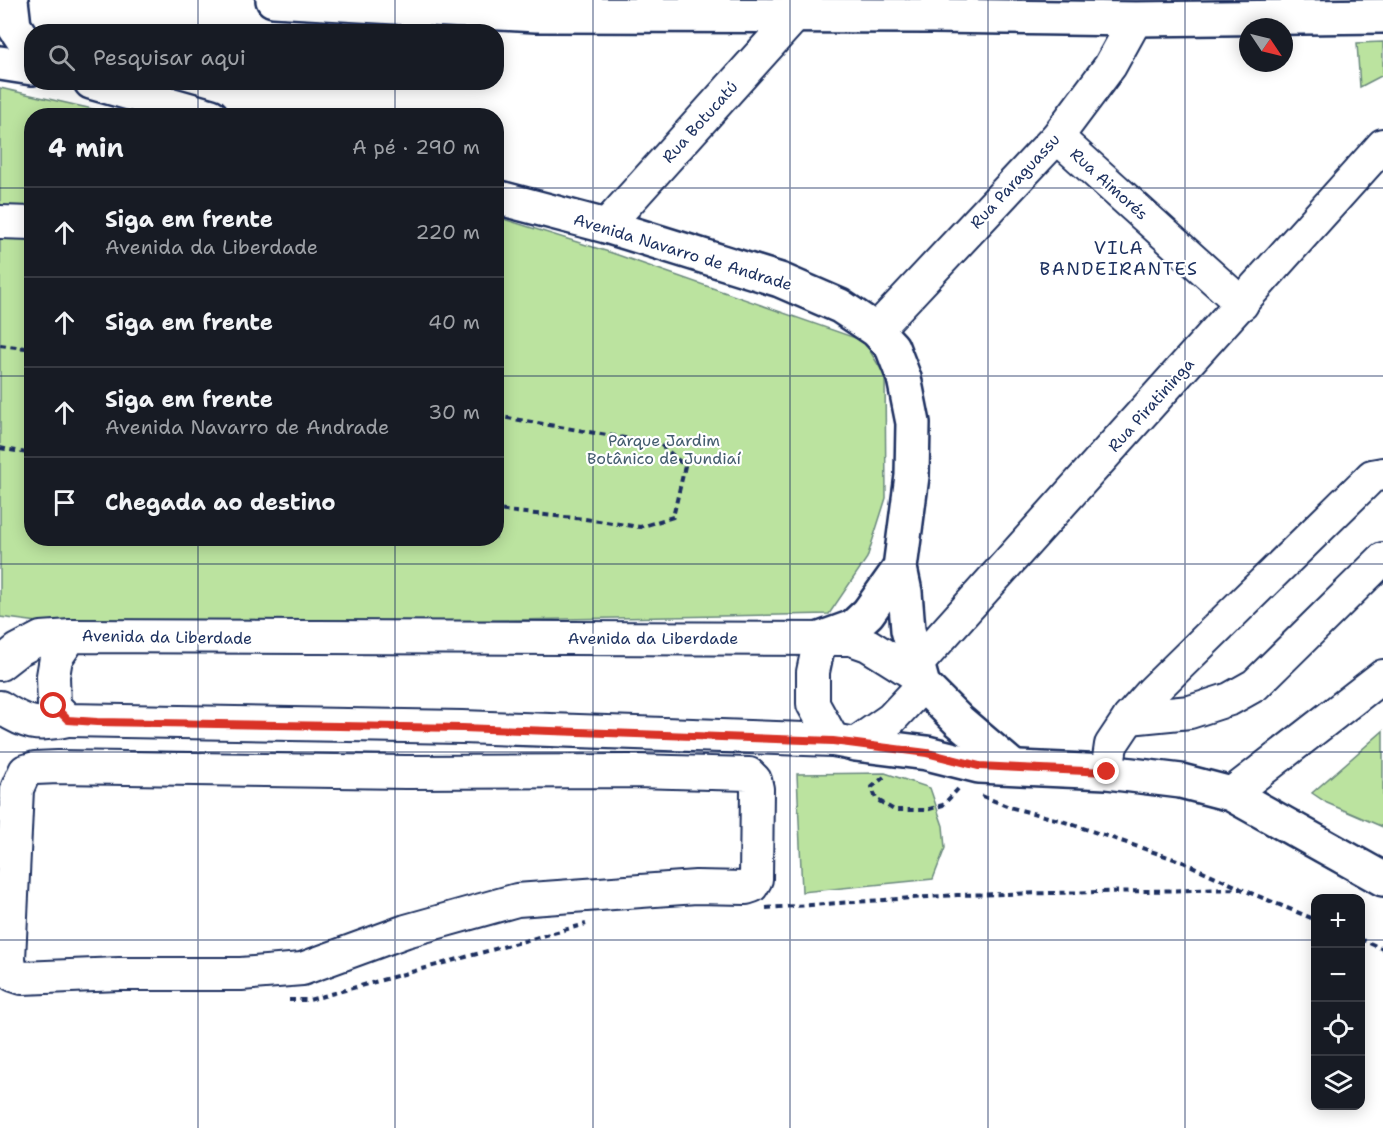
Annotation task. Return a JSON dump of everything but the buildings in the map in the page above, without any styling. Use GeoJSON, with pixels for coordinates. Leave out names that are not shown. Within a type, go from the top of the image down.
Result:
{"type":"FeatureCollection","features":[{"type":"Feature","properties":{"kind":"main road"},"geometry":{"type":"LineString","coordinates":[[11,0],[14,26],[24,41]]}},
{"type":"Feature","properties":{"kind":"main road"},"geometry":{"type":"LineString","coordinates":[[273,0],[536,15],[1136,19],[1383,16]]}},
{"type":"Feature","properties":{"kind":"main road"},"geometry":{"type":"LineString","coordinates":[[0,63],[24,67]]}},
{"type":"Feature","properties":{"kind":"main road"},"geometry":{"type":"LineString","coordinates":[[119,90],[183,108]]}},
{"type":"Feature","properties":{"kind":"main road","name":"Avenida Navarro de Andrade"},"geometry":{"type":"LineString","coordinates":[[504,199],[606,226],[780,280],[840,306],[876,330],[892,347],[904,378],[913,423],[912,476],[900,568],[905,592],[908,630],[920,675]]}},
{"type":"Feature","properties":{"kind":"main road"},"geometry":{"type":"LineString","coordinates":[[820,639],[853,627],[868,613],[900,568]]}},
{"type":"Feature","properties":{"kind":"main road"},"geometry":{"type":"LineString","coordinates":[[920,675],[959,721],[1013,767]]}},
{"type":"Feature","properties":{"kind":"main road"},"geometry":{"type":"LineString","coordinates":[[844,742],[927,753],[979,766],[1107,772],[1181,782],[1231,794],[1383,879]]}},
{"type":"Feature","properties":{"kind":"street","name":"Rua Botucatú"},"geometry":{"type":"LineString","coordinates":[[606,226],[794,17]]}},
{"type":"Feature","properties":{"kind":"street","name":"Rua Paraguassu"},"geometry":{"type":"LineString","coordinates":[[876,330],[1057,137],[1110,66],[1136,19]]}},
{"type":"Feature","properties":{"kind":"street","name":"Rua Aimorés"},"geometry":{"type":"LineString","coordinates":[[1057,137],[1242,304]]}},
{"type":"Feature","properties":{"kind":"street","name":"Rua Piratininga"},"geometry":{"type":"LineString","coordinates":[[844,742],[891,719],[920,675],[1383,145]]}},
{"type":"Feature","properties":{"kind":"street"},"geometry":{"type":"LineString","coordinates":[[0,222],[24,223]]}},
{"type":"Feature","properties":{"kind":"street"},"geometry":{"type":"LineString","coordinates":[[1107,772],[1111,745],[1129,718],[1153,691],[1372,476],[1383,474]]}},
{"type":"Feature","properties":{"kind":"street"},"geometry":{"type":"LineString","coordinates":[[1129,718],[1190,712],[1230,699],[1255,685],[1383,559]]}},
{"type":"Feature","properties":{"kind":"street"},"geometry":{"type":"LineString","coordinates":[[0,664],[18,650],[40,638],[71,636]]}},
{"type":"Feature","properties":{"kind":"street","name":"Avenida da Liberdade"},"geometry":{"type":"LineString","coordinates":[[68,720],[54,706],[53,676],[56,658],[71,636],[851,639],[868,645],[920,675]]}},
{"type":"Feature","properties":{"kind":"street"},"geometry":{"type":"LineString","coordinates":[[820,639],[813,672],[813,704],[844,742]]}},
{"type":"Feature","properties":{"kind":"street"},"geometry":{"type":"LineString","coordinates":[[1231,794],[1383,676]]}},
{"type":"Feature","properties":{"kind":"street"},"geometry":{"type":"LineString","coordinates":[[0,707],[31,724]]}},
{"type":"Feature","properties":{"kind":"street"},"geometry":{"type":"LineString","coordinates":[[0,741],[9,731],[31,724],[68,720],[462,728],[844,742]]}},
{"type":"Feature","properties":{"kind":"street"},"geometry":{"type":"LineString","coordinates":[[458,772],[462,728]]}},
{"type":"Feature","properties":{"kind":"street"},"geometry":{"type":"LineString","coordinates":[[58,767],[458,772],[634,771],[748,774],[755,780],[757,789],[756,879],[752,886],[746,888],[696,887],[517,900],[406,931],[302,969],[241,974],[120,974],[22,978],[13,975],[10,968],[17,789],[25,771],[58,767]]}},
{"type":"Feature","properties":{"kind":"path"},"geometry":{"type":"LineString","coordinates":[[0,345],[24,348]]}},
{"type":"Feature","properties":{"kind":"path"},"geometry":{"type":"LineString","coordinates":[[504,417],[660,444],[684,466],[673,517],[640,526],[504,511]]}},
{"type":"Feature","properties":{"kind":"path"},"geometry":{"type":"LineString","coordinates":[[0,448],[24,452]]}},
{"type":"Feature","properties":{"kind":"path"},"geometry":{"type":"LineString","coordinates":[[885,776],[872,787],[876,799],[894,810],[926,810],[943,804],[959,787],[953,782]]}},
{"type":"Feature","properties":{"kind":"path"},"geometry":{"type":"LineString","coordinates":[[979,795],[1183,862],[1311,918]]}},
{"type":"Feature","properties":{"kind":"path"},"geometry":{"type":"LineString","coordinates":[[757,909],[957,895],[1241,889]]}},
{"type":"Feature","properties":{"kind":"path"},"geometry":{"type":"LineString","coordinates":[[285,1000],[309,1000],[592,923]]}},
{"type":"Feature","properties":{"kind":"path"},"geometry":{"type":"LineString","coordinates":[[1365,941],[1383,949]]}},
{"type":"Feature","properties":{"kind":"green space"},"geometry":{"type":"Polygon","coordinates":[[[1383,42],[1383,75],[1360,87],[1357,43],[1383,42]]]}},
{"type":"Feature","properties":{"kind":"green space","name":"Parque Jardim Botânico de Jundiaí"},"geometry":{"type":"Polygon","coordinates":[[[0,88],[88,108],[24,108],[24,546],[504,546],[504,219],[612,253],[864,341],[885,376],[886,498],[867,558],[829,614],[84,628],[0,617],[0,88]]]}},
{"type":"Feature","properties":{"kind":"green space"},"geometry":{"type":"Polygon","coordinates":[[[1383,731],[1383,827],[1327,803],[1312,793],[1383,731]]]}},
{"type":"Feature","properties":{"kind":"green space"},"geometry":{"type":"Polygon","coordinates":[[[885,773],[930,788],[943,826],[945,848],[933,879],[802,892],[797,774],[885,773]]]}},
{"type":"Feature","properties":{"kind":"district","name":"VILA BANDEIRANTES"},"geometry":{"type":"Point","coordinates":[1119,258]}},
{"type":"Feature","properties":{"kind":"route"},"geometry":{"type":"LineString","coordinates":[[54,706],[68,720],[97,722],[462,728],[833,741],[927,753],[979,766],[1107,772]]}}]}
